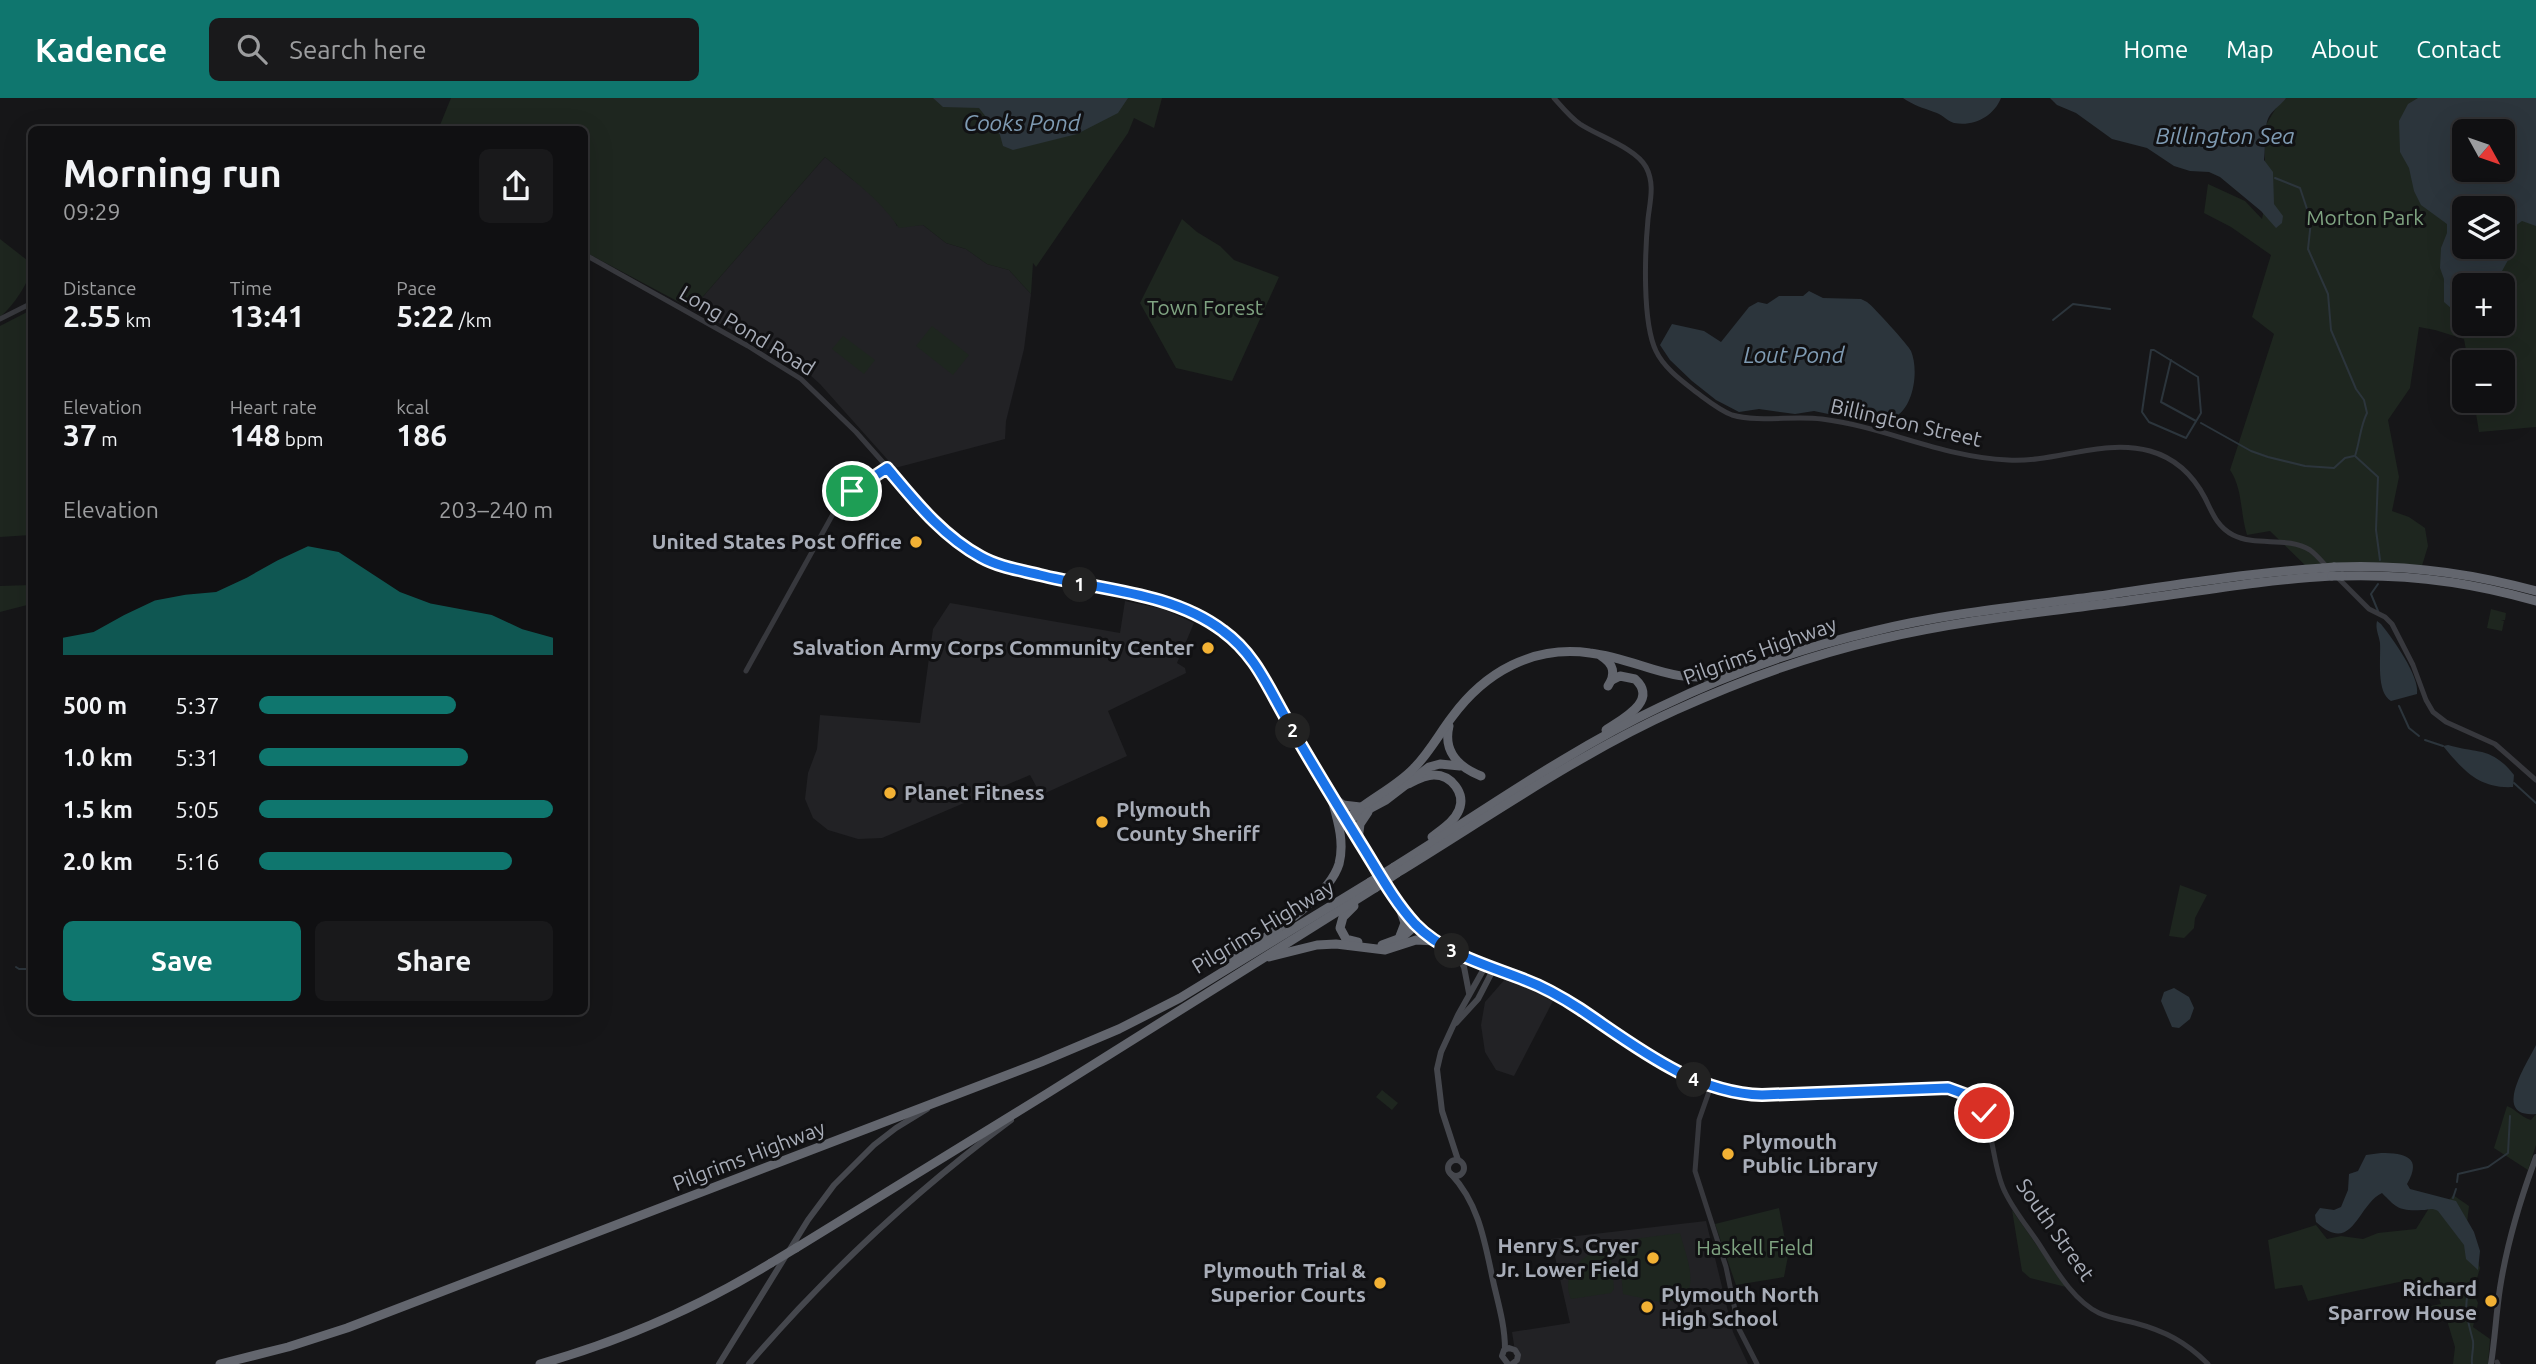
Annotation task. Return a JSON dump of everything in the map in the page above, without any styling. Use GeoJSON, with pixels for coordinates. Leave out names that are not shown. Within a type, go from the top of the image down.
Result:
{"type":"FeatureCollection","features":[{"type":"Feature","properties":{"kind":"highway","name":"Pilgrims Highway"},"geometry":{"type":"LineString","coordinates":[[220,1364],[288,1347],[360,1324],[1098,1038],[1180,998],[1630,733],[1722,689],[1798,662],[1881,638],[1955,625],[2380,567],[2439,572],[2536,591]]}},
{"type":"Feature","properties":{"kind":"highway","name":"Pilgrims Highway"},"geometry":{"type":"LineString","coordinates":[[1396,870],[1408,858],[1545,772],[1651,711],[1765,663],[1842,639],[1934,619],[2250,575],[2323,568],[2333,572]]}},
{"type":"Feature","properties":{"kind":"highway"},"geometry":{"type":"LineString","coordinates":[[2333,572],[2342,576],[2445,582],[2495,590],[2536,601]]}},
{"type":"Feature","properties":{"kind":"highway"},"geometry":{"type":"LineString","coordinates":[[1359,840],[1360,824],[1368,807],[1415,768],[1476,688],[1516,662],[1549,653],[1593,653],[1662,674],[1695,678],[1765,663]]}},
{"type":"Feature","properties":{"kind":"highway"},"geometry":{"type":"LineString","coordinates":[[1545,772],[1639,706],[1643,693],[1638,681],[1626,676],[1610,683],[1612,665],[1593,653]]}},
{"type":"Feature","properties":{"kind":"highway"},"geometry":{"type":"LineString","coordinates":[[1454,715],[1448,730],[1447,743],[1451,753],[1460,765],[1480,776]]}},
{"type":"Feature","properties":{"kind":"highway"},"geometry":{"type":"LineString","coordinates":[[1408,784],[1433,765],[1460,765]]}},
{"type":"Feature","properties":{"kind":"highway"},"geometry":{"type":"LineString","coordinates":[[1346,820],[1426,776],[1445,777],[1458,791],[1461,804],[1456,815],[1408,858]]}},
{"type":"Feature","properties":{"kind":"highway"},"geometry":{"type":"LineString","coordinates":[[1331,796],[1348,807],[1368,807]]}},
{"type":"Feature","properties":{"kind":"highway"},"geometry":{"type":"LineString","coordinates":[[1180,998],[1301,910],[1328,886],[1339,864],[1341,843],[1331,796]]}},
{"type":"Feature","properties":{"kind":"highway"},"geometry":{"type":"LineString","coordinates":[[1372,885],[1343,915],[1340,930],[1344,937],[1381,945],[1396,940],[1416,925]]}},
{"type":"Feature","properties":{"kind":"highway","name":"Pilgrims Highway"},"geometry":{"type":"LineString","coordinates":[[540,1364],[656,1322],[719,1293],[1048,1093],[1255,963],[1372,885]]}},
{"type":"Feature","properties":{"kind":"highway"},"geometry":{"type":"LineString","coordinates":[[1396,940],[1405,925],[1399,905]]}},
{"type":"Feature","properties":{"kind":"highway"},"geometry":{"type":"LineString","coordinates":[[1410,942],[1416,925]]}},
{"type":"Feature","properties":{"kind":"highway"},"geometry":{"type":"LineString","coordinates":[[1255,963],[1314,945],[1336,944],[1385,950],[1421,939],[1436,941]]}},
{"type":"Feature","properties":{"kind":"main road","name":"South Street"},"geometry":{"type":"LineString","coordinates":[[1346,820],[1399,905],[1416,925],[1456,953],[1490,966]]}},
{"type":"Feature","properties":{"kind":"main road"},"geometry":{"type":"LineString","coordinates":[[1456,953],[1464,967],[1469,995]]}},
{"type":"Feature","properties":{"kind":"main road"},"geometry":{"type":"LineString","coordinates":[[1490,966],[1458,1015],[1440,1054],[1436,1072],[1440,1101],[1455,1160],[1463,1164],[1465,1189],[1482,1231],[1504,1330],[1505,1349],[1502,1358],[1510,1364],[1518,1355],[1504,1330]]}},
{"type":"Feature","properties":{"kind":"main road"},"geometry":{"type":"LineString","coordinates":[[1456,1023],[1478,999],[1490,966]]}},
{"type":"Feature","properties":{"kind":"main road"},"geometry":{"type":"LineString","coordinates":[[749,1364],[809,1298],[894,1214],[959,1159],[1048,1093]]}},
{"type":"Feature","properties":{"kind":"main road"},"geometry":{"type":"LineString","coordinates":[[719,1364],[807,1220],[834,1185],[863,1155],[896,1128],[950,1097]]}},
{"type":"Feature","properties":{"kind":"main road"},"geometry":{"type":"LineString","coordinates":[[2494,1364],[2498,1304],[2512,1228],[2536,1157]]}},
{"type":"Feature","properties":{"kind":"main road"},"geometry":{"type":"LineString","coordinates":[[1455,1160],[1448,1168],[1465,1189]]}},
{"type":"Feature","properties":{"kind":"main road"},"geometry":{"type":"LineString","coordinates":[[1451,1174],[1456,1176],[1463,1171]]}},
{"type":"Feature","properties":{"kind":"main road"},"geometry":{"type":"LineString","coordinates":[[1505,1349],[1514,1349]]}},
{"type":"Feature","properties":{"kind":"street","name":"Billington Street"},"geometry":{"type":"LineString","coordinates":[[1554,98],[1580,124],[1636,156],[1647,169],[1652,191],[1647,257],[1649,321],[1654,344],[1658,355],[1671,370],[1722,410],[1747,417],[1822,419],[1951,453],[1997,460],[2119,448],[2152,452],[2168,458],[2185,470],[2200,489],[2217,521],[2228,532],[2245,539],[2291,543],[2307,549],[2374,612],[2382,615],[2397,632],[2417,673],[2427,704],[2433,712],[2441,719],[2495,744],[2536,780]]}},
{"type":"Feature","properties":{"kind":"street","name":"Long Pond Road"},"geometry":{"type":"LineString","coordinates":[[588,256],[791,372],[830,406],[946,533],[981,557],[1022,572],[1167,603],[1191,612],[1224,631],[1244,649],[1262,672],[1280,709],[1346,820]]}},
{"type":"Feature","properties":{"kind":"street"},"geometry":{"type":"LineString","coordinates":[[0,319],[28,305]]}},
{"type":"Feature","properties":{"kind":"street"},"geometry":{"type":"LineString","coordinates":[[746,671],[840,502],[859,485],[887,468]]}},
{"type":"Feature","properties":{"kind":"street","name":"South Street"},"geometry":{"type":"LineString","coordinates":[[1490,966],[1556,995],[1679,1073],[1711,1086],[1742,1094],[1762,1095],[1944,1088],[1966,1094],[1977,1102],[1985,1117],[2005,1192],[2054,1266],[2074,1291],[2099,1313],[2178,1338],[2208,1364]]}},
{"type":"Feature","properties":{"kind":"street"},"geometry":{"type":"LineString","coordinates":[[1711,1086],[1699,1119],[1695,1171],[1727,1271],[1739,1329],[1757,1364]]}},
{"type":"Feature","properties":{"kind":"shaded area"},"geometry":{"type":"Polygon","coordinates":[[[825,157],[861,184],[892,216],[897,226],[923,225],[946,243],[966,249],[987,264],[1009,270],[1031,294],[1024,349],[1006,421],[1005,439],[895,468],[820,384],[800,366],[692,309],[825,157]]]}},
{"type":"Feature","properties":{"kind":"shaded area"},"geometry":{"type":"Polygon","coordinates":[[[1125,601],[1163,609],[1194,623],[1177,663],[1185,668],[1186,673],[1108,711],[1127,756],[1041,795],[1030,775],[882,838],[858,839],[828,830],[813,818],[805,799],[808,773],[817,749],[820,715],[920,723],[933,629],[950,603],[1120,633],[1125,601]]]}},
{"type":"Feature","properties":{"kind":"shaded area"},"geometry":{"type":"Polygon","coordinates":[[[1507,977],[1554,999],[1514,1076],[1496,1070],[1485,1052],[1481,1025],[1485,1002],[1507,977]]]}},
{"type":"Feature","properties":{"kind":"shaded area","name":"Plymouth North High School"},"geometry":{"type":"Polygon","coordinates":[[[1706,1221],[1733,1332],[1748,1364],[1517,1364],[1512,1332],[1570,1323],[1551,1239],[1706,1221]]]}},
{"type":"Feature","properties":{"kind":"green space"},"geometry":{"type":"Polygon","coordinates":[[[451,98],[941,98],[981,108],[1007,141],[1127,98],[1162,98],[1154,128],[1134,118],[1128,133],[1036,267],[1033,263],[1031,294],[1009,270],[987,264],[966,249],[946,243],[923,225],[899,228],[874,199],[825,157],[692,309],[588,254],[588,126],[440,126],[451,98]]]}},
{"type":"Feature","properties":{"kind":"green space","name":"Morton Park"},"geometry":{"type":"Polygon","coordinates":[[[2282,98],[2536,98],[2536,427],[2479,432],[2476,413],[2515,413],[2515,350],[2466,350],[2464,339],[2454,336],[2515,336],[2515,273],[2452,273],[2452,335],[2419,327],[2410,388],[2388,420],[2399,477],[2392,511],[2409,517],[2425,528],[2428,546],[2421,569],[2311,571],[2270,531],[2247,535],[2237,485],[2230,470],[2274,334],[2252,317],[2271,255],[2231,227],[2204,213],[2208,184],[2245,201],[2262,219],[2266,200],[2264,128],[2282,98]]]}},
{"type":"Feature","properties":{"kind":"green space","name":"Town Forest"},"geometry":{"type":"Polygon","coordinates":[[[1182,219],[1220,246],[1234,260],[1279,277],[1232,381],[1176,368],[1140,303],[1182,219]]]}},
{"type":"Feature","properties":{"kind":"green space"},"geometry":{"type":"Polygon","coordinates":[[[0,239],[28,261],[28,278],[20,293],[0,317],[0,239]]]}},
{"type":"Feature","properties":{"kind":"green space"},"geometry":{"type":"Polygon","coordinates":[[[28,312],[28,535],[0,537],[0,326],[28,312]]]}},
{"type":"Feature","properties":{"kind":"green space"},"geometry":{"type":"Polygon","coordinates":[[[932,326],[969,355],[953,375],[916,346],[932,326]]]}},
{"type":"Feature","properties":{"kind":"green space"},"geometry":{"type":"Polygon","coordinates":[[[843,336],[875,360],[864,374],[832,349],[843,336]]]}},
{"type":"Feature","properties":{"kind":"green space"},"geometry":{"type":"Polygon","coordinates":[[[28,585],[28,605],[0,612],[0,586],[28,585]]]}},
{"type":"Feature","properties":{"kind":"green space"},"geometry":{"type":"Polygon","coordinates":[[[2491,609],[2506,613],[2505,620],[2501,620],[2504,621],[2502,631],[2487,628],[2491,609]]]}},
{"type":"Feature","properties":{"kind":"green space"},"geometry":{"type":"Polygon","coordinates":[[[2180,885],[2207,895],[2195,918],[2194,928],[2184,938],[2169,936],[2180,885]]]}},
{"type":"Feature","properties":{"kind":"green space"},"geometry":{"type":"Polygon","coordinates":[[[1382,1090],[1398,1103],[1392,1110],[1376,1097],[1382,1090]]]}},
{"type":"Feature","properties":{"kind":"green space"},"geometry":{"type":"Polygon","coordinates":[[[2507,1106],[2531,1120],[2536,1114],[2536,1145],[2528,1170],[2494,1148],[2507,1106]]]}},
{"type":"Feature","properties":{"kind":"green space"},"geometry":{"type":"Polygon","coordinates":[[[2453,1195],[2469,1206],[2466,1231],[2480,1268],[2473,1292],[2478,1303],[2473,1327],[2490,1339],[2488,1364],[2453,1364],[2455,1347],[2446,1317],[2434,1320],[2431,1306],[2441,1304],[2434,1286],[2404,1281],[2308,1301],[2302,1285],[2275,1289],[2268,1240],[2316,1225],[2327,1239],[2341,1236],[2363,1239],[2378,1233],[2416,1229],[2431,1205],[2445,1206],[2453,1195]]]}},
{"type":"Feature","properties":{"kind":"green space","name":"Haskell Field"},"geometry":{"type":"Polygon","coordinates":[[[1779,1208],[1788,1256],[1784,1277],[1736,1285],[1715,1224],[1779,1208]]]}},
{"type":"Feature","properties":{"kind":"green space"},"geometry":{"type":"Polygon","coordinates":[[[2012,1210],[2066,1287],[2030,1278],[2022,1271],[2012,1210]]]}},
{"type":"Feature","properties":{"kind":"green space","name":"Henry S. Cryer Jr. Lower Field"},"geometry":{"type":"Polygon","coordinates":[[[1680,1233],[1690,1277],[1688,1293],[1683,1300],[1661,1302],[1623,1294],[1618,1241],[1680,1233]]]}},
{"type":"Feature","properties":{"kind":"green space"},"geometry":{"type":"Polygon","coordinates":[[[1610,1246],[1614,1289],[1611,1293],[1571,1299],[1569,1280],[1577,1264],[1592,1253],[1610,1246]]]}},
{"type":"Feature","properties":{"kind":"water","name":"Cooks Pond"},"geometry":{"type":"Polygon","coordinates":[[[933,98],[1128,98],[1118,113],[1077,134],[1013,150],[1003,146],[1000,135],[979,108],[943,107],[933,98]]]}},
{"type":"Feature","properties":{"kind":"water"},"geometry":{"type":"Polygon","coordinates":[[[1903,98],[2001,98],[1994,110],[1982,119],[1961,124],[1951,122],[1903,98]]]}},
{"type":"Feature","properties":{"kind":"water","name":"Billington Sea"},"geometry":{"type":"Polygon","coordinates":[[[2050,98],[2286,98],[2268,119],[2264,160],[2273,172],[2274,204],[2283,216],[2282,223],[2276,228],[2261,211],[2220,177],[2209,172],[2190,171],[2174,166],[2147,148],[2112,139],[2050,98]]]}},
{"type":"Feature","properties":{"kind":"water"},"geometry":{"type":"Polygon","coordinates":[[[2418,98],[2536,98],[2536,226],[2522,221],[2515,226],[2515,196],[2452,196],[2452,259],[2509,259],[2501,273],[2452,273],[2452,309],[2444,302],[2444,279],[2440,268],[2441,248],[2447,233],[2447,224],[2421,205],[2414,191],[2409,168],[2400,152],[2399,121],[2408,104],[2418,98]]]}},
{"type":"Feature","properties":{"kind":"water","name":"Lout Pond"},"geometry":{"type":"Polygon","coordinates":[[[1809,291],[1823,298],[1861,299],[1867,302],[1909,348],[1915,368],[1911,397],[1895,417],[1857,420],[1814,411],[1795,414],[1759,409],[1739,412],[1716,400],[1692,381],[1670,360],[1660,345],[1672,324],[1704,331],[1721,342],[1749,307],[1758,302],[1767,304],[1779,296],[1803,296],[1809,291]]]}},
{"type":"Feature","properties":{"kind":"water"},"geometry":{"type":"Polygon","coordinates":[[[2377,621],[2404,657],[2414,677],[2417,694],[2391,701],[2386,697],[2381,683],[2377,621]]]}},
{"type":"Feature","properties":{"kind":"water"},"geometry":{"type":"Polygon","coordinates":[[[2443,746],[2484,752],[2498,759],[2514,775],[2513,787],[2491,785],[2473,776],[2443,746]]]}},
{"type":"Feature","properties":{"kind":"water"},"geometry":{"type":"Polygon","coordinates":[[[2174,988],[2189,997],[2194,1008],[2190,1019],[2179,1028],[2172,1027],[2161,1001],[2164,992],[2174,988]]]}},
{"type":"Feature","properties":{"kind":"water"},"geometry":{"type":"Polygon","coordinates":[[[2536,1045],[2536,1114],[2522,1113],[2515,1107],[2516,1087],[2536,1045]]]}},
{"type":"Feature","properties":{"kind":"water"},"geometry":{"type":"Polygon","coordinates":[[[2381,1153],[2409,1158],[2413,1168],[2407,1184],[2410,1189],[2456,1201],[2474,1232],[2480,1251],[2478,1270],[2466,1259],[2464,1245],[2438,1211],[2403,1209],[2382,1193],[2366,1207],[2347,1231],[2338,1234],[2328,1231],[2316,1222],[2315,1215],[2320,1208],[2334,1210],[2341,1207],[2348,1190],[2349,1174],[2358,1171],[2366,1155],[2381,1153]]]}},
{"type":"Feature","properties":{"kind":"waterway"},"geometry":{"type":"LineString","coordinates":[[2275,178],[2300,188],[2311,221],[2308,249],[2328,294],[2331,330],[2356,389],[2364,400],[2367,413],[2355,456],[2378,477],[2376,530],[2380,560]]}},
{"type":"Feature","properties":{"kind":"waterway"},"geometry":{"type":"LineString","coordinates":[[2053,320],[2073,304],[2110,309]]}},
{"type":"Feature","properties":{"kind":"waterway"},"geometry":{"type":"LineString","coordinates":[[2151,350],[2198,377],[2201,413],[2186,438],[2149,422],[2142,412],[2151,350]]}},
{"type":"Feature","properties":{"kind":"waterway"},"geometry":{"type":"LineString","coordinates":[[2171,360],[2161,402],[2196,421]]}},
{"type":"Feature","properties":{"kind":"waterway"},"geometry":{"type":"LineString","coordinates":[[2201,423],[2251,451],[2305,466],[2334,468],[2345,458],[2354,456]]}},
{"type":"Feature","properties":{"kind":"waterway"},"geometry":{"type":"LineString","coordinates":[[2378,584],[2371,594],[2378,611]]}},
{"type":"Feature","properties":{"kind":"waterway"},"geometry":{"type":"LineString","coordinates":[[2399,706],[2409,728],[2419,736]]}},
{"type":"Feature","properties":{"kind":"waterway"},"geometry":{"type":"LineString","coordinates":[[2425,740],[2443,746]]}},
{"type":"Feature","properties":{"kind":"waterway"},"geometry":{"type":"LineString","coordinates":[[2514,783],[2536,803]]}},
{"type":"Feature","properties":{"kind":"waterway"},"geometry":{"type":"LineString","coordinates":[[16,967],[28,969]]}},
{"type":"Feature","properties":{"kind":"waterway"},"geometry":{"type":"LineString","coordinates":[[2457,1182],[2458,1174],[2488,1167],[2508,1153],[2510,1116]]}},
{"type":"Feature","properties":{"kind":"waterway"},"geometry":{"type":"LineString","coordinates":[[2453,1198],[2456,1189]]}},
{"type":"Feature","properties":{"kind":"waterway"},"geometry":{"type":"LineString","coordinates":[[2472,1364],[2473,1341],[2466,1303],[2474,1279]]}},
{"type":"Feature","properties":{"kind":"place","name":"United States Post Office"},"geometry":{"type":"Point","coordinates":[916,542]}},
{"type":"Feature","properties":{"kind":"place","name":"Salvation Army Corps Community Center"},"geometry":{"type":"Point","coordinates":[1208,648]}},
{"type":"Feature","properties":{"kind":"place","name":"Planet Fitness"},"geometry":{"type":"Point","coordinates":[890,793]}},
{"type":"Feature","properties":{"kind":"place","name":"Plymouth County Sheriff"},"geometry":{"type":"Point","coordinates":[1102,822]}},
{"type":"Feature","properties":{"kind":"place","name":"Plymouth Public Library"},"geometry":{"type":"Point","coordinates":[1728,1154]}},
{"type":"Feature","properties":{"kind":"place","name":"Henry S. Cryer Jr. Lower Field"},"geometry":{"type":"Point","coordinates":[1653,1258]}},
{"type":"Feature","properties":{"kind":"place","name":"Plymouth Trial & Superior Courts"},"geometry":{"type":"Point","coordinates":[1380,1283]}},
{"type":"Feature","properties":{"kind":"place","name":"Richard Sparrow House"},"geometry":{"type":"Point","coordinates":[2491,1301]}},
{"type":"Feature","properties":{"kind":"place","name":"Plymouth North High School"},"geometry":{"type":"Point","coordinates":[1647,1307]}},
{"type":"Feature","properties":{"kind":"route"},"geometry":{"type":"LineString","coordinates":[[852,491],[887,468],[946,533],[981,557],[1022,572],[1167,603],[1191,612],[1236,640],[1262,672],[1299,742],[1396,901],[1422,930],[1456,953],[1556,995],[1679,1073],[1713,1087],[1742,1094],[1762,1095],[1948,1088],[1970,1096],[1984,1113]]}}]}
